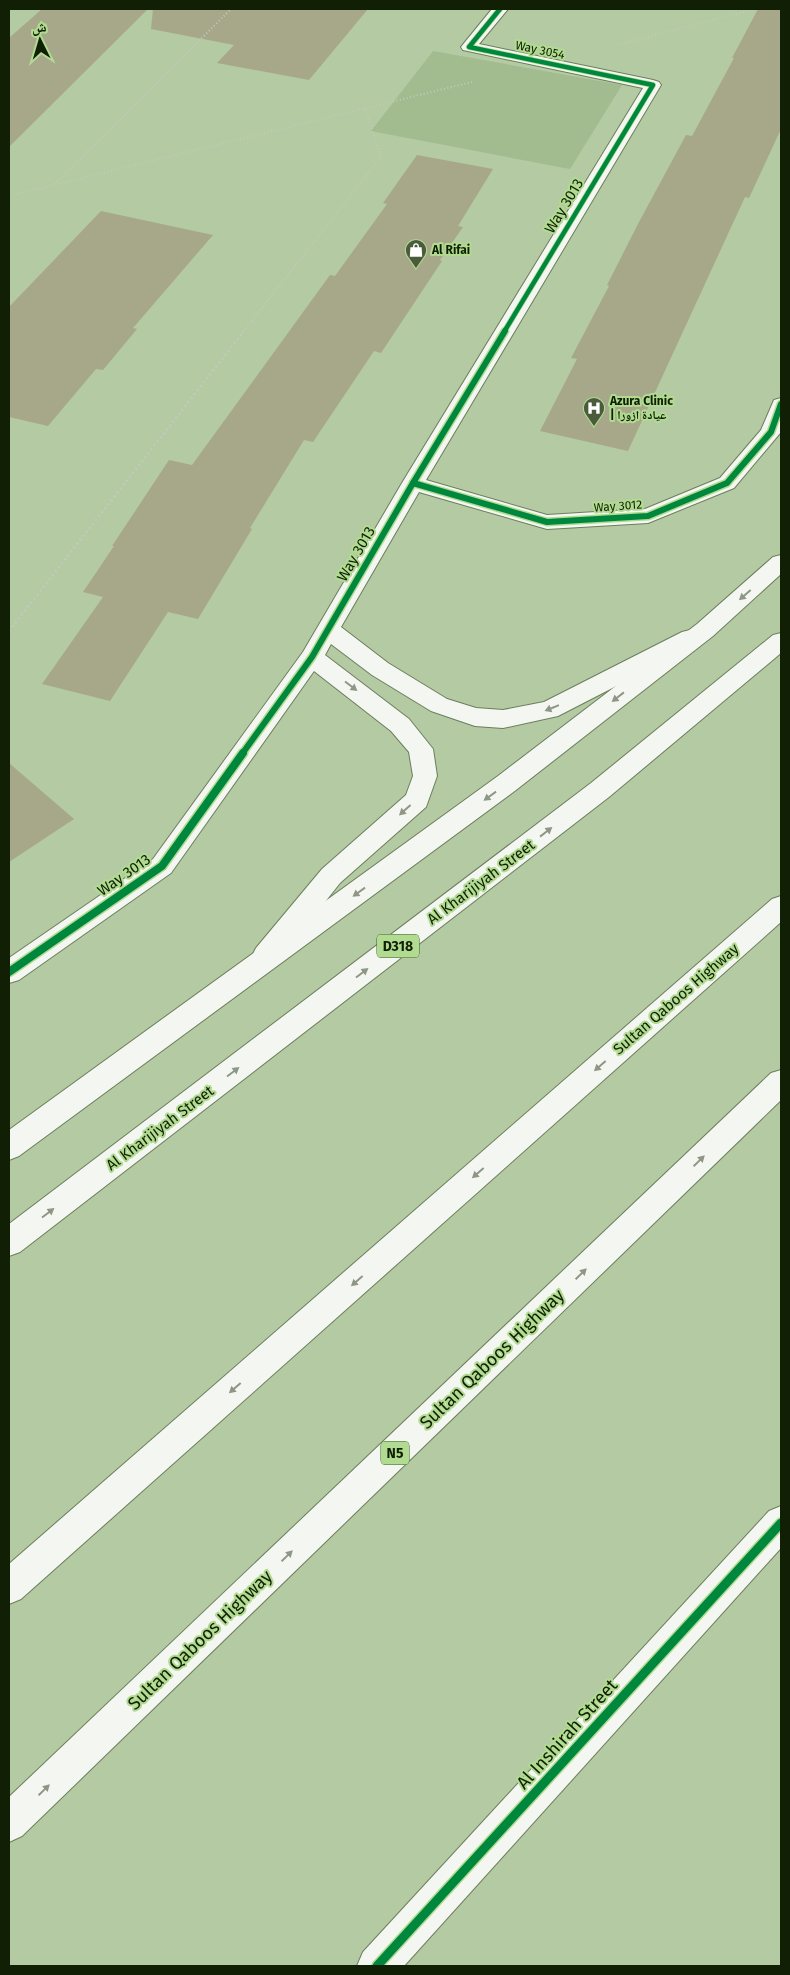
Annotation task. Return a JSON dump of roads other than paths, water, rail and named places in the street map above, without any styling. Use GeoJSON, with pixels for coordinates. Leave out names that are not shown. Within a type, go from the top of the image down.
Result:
{"type":"FeatureCollection","features":[{"type":"Feature","properties":{"kind":"main road","name":"Way 3054"},"geometry":{"type":"LineString","coordinates":[[500,9],[469,47],[653,85]]}},
{"type":"Feature","properties":{"kind":"main road","name":"Way 3013"},"geometry":{"type":"LineString","coordinates":[[9,972],[162,866],[312,657],[413,484],[653,85]]}},
{"type":"Feature","properties":{"kind":"main road","name":"Way 3012"},"geometry":{"type":"LineString","coordinates":[[413,484],[547,522],[648,516],[727,482],[770,432],[781,404]]}},
{"type":"Feature","properties":{"kind":"main road"},"geometry":{"type":"LineString","coordinates":[[9,1147],[507,783],[705,630],[781,562]]}},
{"type":"Feature","properties":{"kind":"main road"},"geometry":{"type":"LineString","coordinates":[[328,629],[380,669],[439,705],[475,717],[503,719],[550,710],[705,630]]}},
{"type":"Feature","properties":{"kind":"main road","name":"Al Kharijiyah Street"},"geometry":{"type":"LineString","coordinates":[[9,1242],[600,790],[781,641]]}},
{"type":"Feature","properties":{"kind":"main road"},"geometry":{"type":"LineString","coordinates":[[256,968],[331,876],[417,800],[425,776],[420,749],[400,725],[312,657]]}},
{"type":"Feature","properties":{"kind":"main road","name":"Sultan Qaboos Highway"},"geometry":{"type":"LineString","coordinates":[[9,1587],[781,906]]}},
{"type":"Feature","properties":{"kind":"main road","name":"Sultan Qaboos Highway"},"geometry":{"type":"LineString","coordinates":[[9,1823],[781,1082]]}},
{"type":"Feature","properties":{"kind":"main road","name":"Al Inshirah Street"},"geometry":{"type":"LineString","coordinates":[[376,1966],[781,1523]]}},
{"type":"Feature","properties":{"kind":"place","name":"Al Rifai"},"geometry":{"type":"Point","coordinates":[416,269]}},
{"type":"Feature","properties":{"kind":"place","name":"Azura Clinic | عيادة ازورا"},"geometry":{"type":"Point","coordinates":[594,427]}}]}
